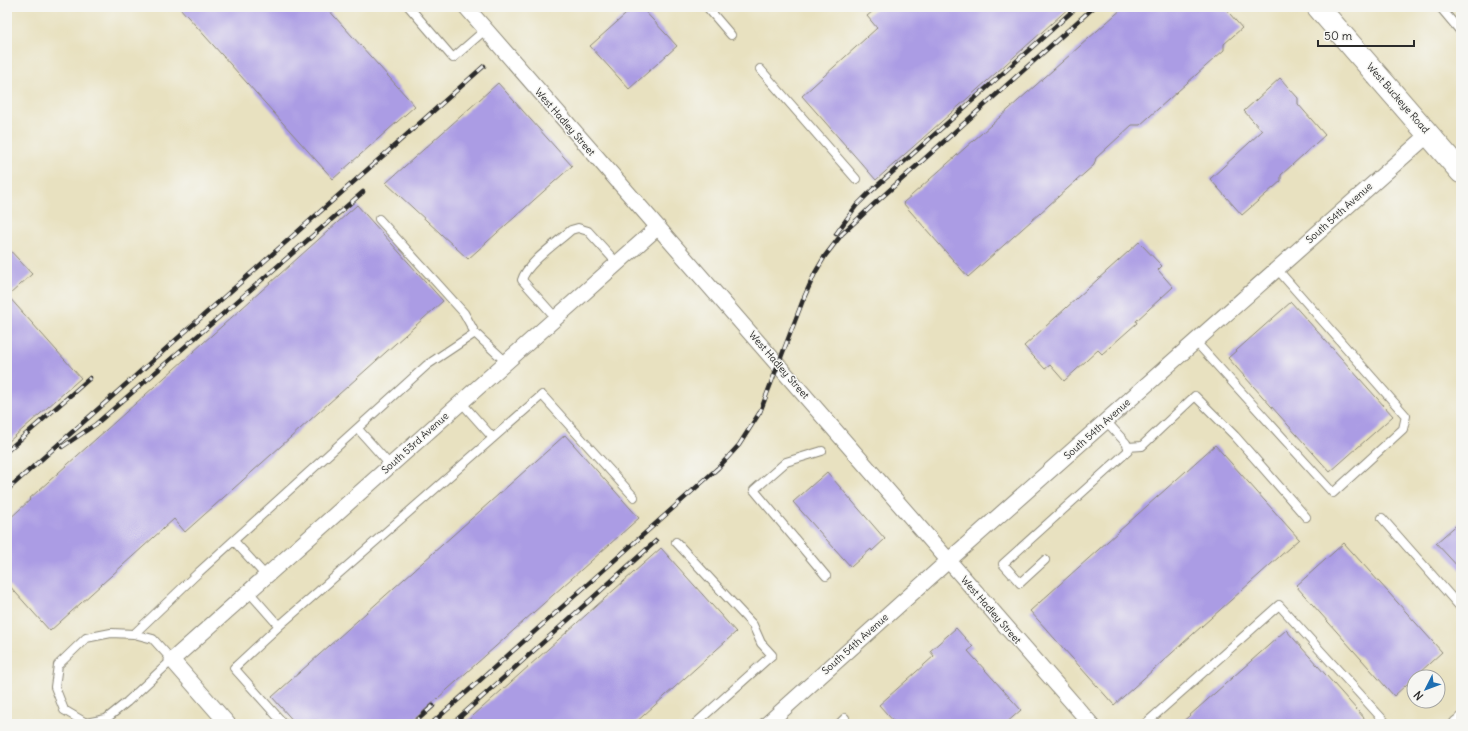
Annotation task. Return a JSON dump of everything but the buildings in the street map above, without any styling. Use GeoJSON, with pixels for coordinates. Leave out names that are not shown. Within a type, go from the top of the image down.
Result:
{"type":"FeatureCollection","features":[{"type":"Feature","properties":{"kind":"main road","name":"West Buckeye Road"},"geometry":{"type":"LineString","coordinates":[[1318,7],[1461,172]]}},
{"type":"Feature","properties":{"kind":"street","name":"West Hadley Street"},"geometry":{"type":"LineString","coordinates":[[466,7],[1091,724]]}},
{"type":"Feature","properties":{"kind":"street","name":"South 54th Avenue"},"geometry":{"type":"LineString","coordinates":[[767,724],[1106,420],[1429,134]]}},
{"type":"Feature","properties":{"kind":"street","name":"South 53rd Avenue"},"geometry":{"type":"LineString","coordinates":[[172,660],[658,227]]}},
{"type":"Feature","properties":{"kind":"street"},"geometry":{"type":"LineString","coordinates":[[172,660],[228,724]]}},
{"type":"Feature","properties":{"kind":"street"},"geometry":{"type":"LineString","coordinates":[[1457,724],[1461,720]]}},
{"type":"Feature","properties":{"kind":"lane"},"geometry":{"type":"LineString","coordinates":[[409,7],[453,58],[485,30]]}},
{"type":"Feature","properties":{"kind":"lane"},"geometry":{"type":"LineString","coordinates":[[707,7],[731,35]]}},
{"type":"Feature","properties":{"kind":"lane"},"geometry":{"type":"LineString","coordinates":[[1440,7],[1461,32]]}},
{"type":"Feature","properties":{"kind":"lane"},"geometry":{"type":"LineString","coordinates":[[760,69],[856,179]]}},
{"type":"Feature","properties":{"kind":"lane"},"geometry":{"type":"LineString","coordinates":[[379,219],[464,313],[475,333],[506,362]]}},
{"type":"Feature","properties":{"kind":"lane"},"geometry":{"type":"LineString","coordinates":[[556,318],[522,280],[529,267],[571,230],[578,228],[588,231],[617,263]]}},
{"type":"Feature","properties":{"kind":"lane"},"geometry":{"type":"LineString","coordinates":[[1195,341],[1333,493],[1403,429],[1406,416],[1276,269]]}},
{"type":"Feature","properties":{"kind":"lane"},"geometry":{"type":"LineString","coordinates":[[134,634],[427,365],[475,333]]}},
{"type":"Feature","properties":{"kind":"lane"},"geometry":{"type":"LineString","coordinates":[[284,724],[234,668],[279,626],[542,395],[634,497]]}},
{"type":"Feature","properties":{"kind":"lane"},"geometry":{"type":"LineString","coordinates":[[1128,447],[1142,446],[1195,396],[1234,436],[1306,517]]}},
{"type":"Feature","properties":{"kind":"lane"},"geometry":{"type":"LineString","coordinates":[[461,402],[493,438]]}},
{"type":"Feature","properties":{"kind":"lane"},"geometry":{"type":"LineString","coordinates":[[1106,420],[1128,447]]}},
{"type":"Feature","properties":{"kind":"lane"},"geometry":{"type":"LineString","coordinates":[[358,429],[390,465]]}},
{"type":"Feature","properties":{"kind":"lane"},"geometry":{"type":"LineString","coordinates":[[1045,560],[1020,583],[1003,564],[1125,455],[1128,451],[1128,447]]}},
{"type":"Feature","properties":{"kind":"lane"},"geometry":{"type":"LineString","coordinates":[[822,451],[786,462],[754,490],[826,576]]}},
{"type":"Feature","properties":{"kind":"lane"},"geometry":{"type":"LineString","coordinates":[[1382,518],[1461,608]]}},
{"type":"Feature","properties":{"kind":"lane"},"geometry":{"type":"LineString","coordinates":[[234,541],[266,576]]}},
{"type":"Feature","properties":{"kind":"lane"},"geometry":{"type":"LineString","coordinates":[[676,542],[753,625],[760,643],[772,655],[695,724]]}},
{"type":"Feature","properties":{"kind":"lane"},"geometry":{"type":"LineString","coordinates":[[249,592],[279,626]]}},
{"type":"Feature","properties":{"kind":"lane"},"geometry":{"type":"LineString","coordinates":[[1145,724],[1279,605],[1386,724]]}},
{"type":"Feature","properties":{"kind":"lane"},"geometry":{"type":"LineString","coordinates":[[111,633],[134,634],[153,639],[172,660],[127,702],[106,718],[86,724],[64,710],[55,687],[58,665],[86,638],[111,633]]}},
{"type":"Feature","properties":{"kind":"railway"},"geometry":{"type":"LineString","coordinates":[[836,234],[856,206],[868,194],[1077,7]]}},
{"type":"Feature","properties":{"kind":"railway"},"geometry":{"type":"LineString","coordinates":[[431,724],[718,468],[739,445],[760,412],[803,300],[815,273],[825,256],[842,234],[1094,7]]}},
{"type":"Feature","properties":{"kind":"railway"},"geometry":{"type":"LineString","coordinates":[[7,490],[484,66]]}},
{"type":"Feature","properties":{"kind":"railway"},"geometry":{"type":"LineString","coordinates":[[62,447],[96,424],[363,192]]}},
{"type":"Feature","properties":{"kind":"railway"},"geometry":{"type":"LineString","coordinates":[[7,451],[90,378]]}},
{"type":"Feature","properties":{"kind":"railway"},"geometry":{"type":"LineString","coordinates":[[452,724],[656,541]]}},
{"type":"Feature","properties":{"kind":"railway"},"geometry":{"type":"LineString","coordinates":[[413,724],[433,706]]}}]}
